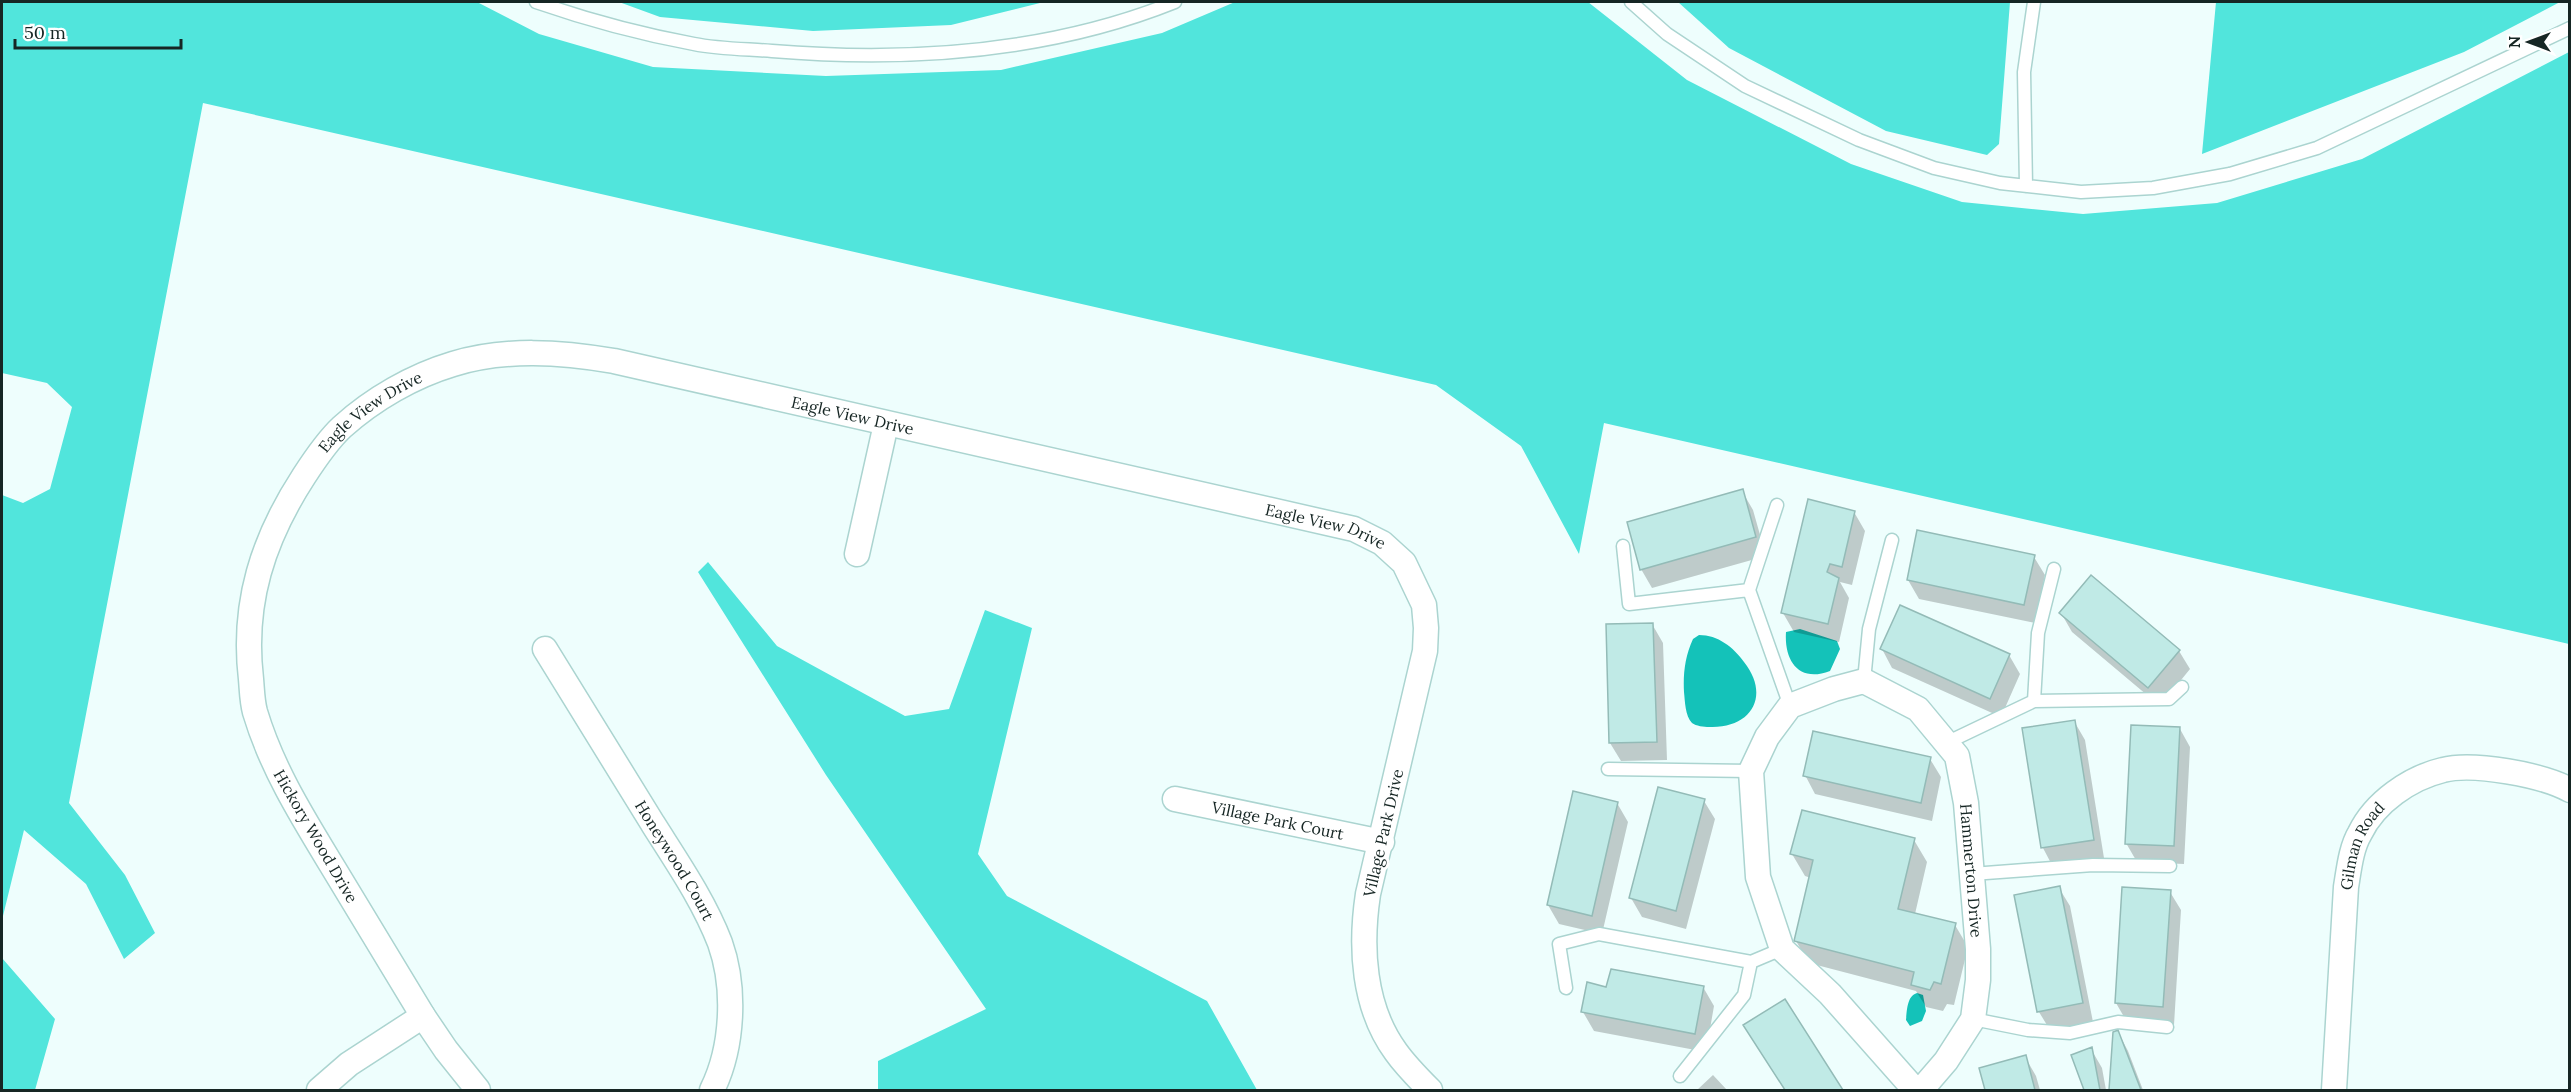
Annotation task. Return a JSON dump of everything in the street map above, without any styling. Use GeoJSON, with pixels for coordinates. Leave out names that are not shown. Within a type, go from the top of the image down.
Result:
{"type":"FeatureCollection","features":[{"type":"Feature","properties":{"kind":"street","name":"Eagle View Drive"},"geometry":{"type":"LineString","coordinates":[[317,457],[341,428],[382,396],[452,364],[483,357],[533,352],[573,354],[614,361],[1354,529],[1382,543],[1404,563]]}},
{"type":"Feature","properties":{"kind":"street"},"geometry":{"type":"LineString","coordinates":[[857,554],[886,424]]}},
{"type":"Feature","properties":{"kind":"street","name":"Hickory Wood Drive"},"geometry":{"type":"LineString","coordinates":[[317,457],[279,518],[265,548],[255,588],[248,627],[249,663],[255,710],[270,754],[288,794],[423,1016],[446,1050],[478,1090]]}},
{"type":"Feature","properties":{"kind":"street","name":"Village Park Drive"},"geometry":{"type":"LineString","coordinates":[[1404,563],[1424,605],[1425,651],[1368,894],[1364,923],[1364,952],[1370,994],[1379,1023],[1395,1051],[1430,1090]]}},
{"type":"Feature","properties":{"kind":"street","name":"Honeywood Court"},"geometry":{"type":"LineString","coordinates":[[545,649],[679,866],[701,904],[720,945],[729,987],[730,1018],[724,1051],[712,1090]]}},
{"type":"Feature","properties":{"kind":"street"},"geometry":{"type":"LineString","coordinates":[[1864,681],[1834,689],[1790,706],[1767,737],[1750,771],[1758,877],[1782,949],[1830,994],[1915,1090]]}},
{"type":"Feature","properties":{"kind":"street","name":"Hammerton Drive"},"geometry":{"type":"LineString","coordinates":[[1864,681],[1918,709],[1957,756],[1966,802],[1978,949],[1978,980],[1973,1018],[1946,1061],[1921,1090]]}},
{"type":"Feature","properties":{"kind":"street","name":"Gilman Road"},"geometry":{"type":"LineString","coordinates":[[2334,1090],[2346,886],[2359,833],[2376,811],[2403,788],[2419,778],[2445,769],[2499,771],[2538,778],[2570,790]]}},
{"type":"Feature","properties":{"kind":"street","name":"Village Park Court"},"geometry":{"type":"LineString","coordinates":[[1175,799],[1382,842]]}},
{"type":"Feature","properties":{"kind":"street"},"geometry":{"type":"LineString","coordinates":[[318,1090],[349,1064],[423,1016]]}},
{"type":"Feature","properties":{"kind":"lane"},"geometry":{"type":"LineString","coordinates":[[536,2],[595,22],[697,45],[801,53],[906,56],[996,48],[1089,29],[1175,2]]}},
{"type":"Feature","properties":{"kind":"lane"},"geometry":{"type":"LineString","coordinates":[[1631,2],[1667,34],[1745,86],[1859,140],[1934,168],[2000,183],[2081,192],[2153,188],[2230,174],[2317,148],[2570,28]]}},
{"type":"Feature","properties":{"kind":"lane"},"geometry":{"type":"LineString","coordinates":[[2026,186],[2024,72],[2034,2]]}},
{"type":"Feature","properties":{"kind":"lane"},"geometry":{"type":"LineString","coordinates":[[1777,505],[1749,590],[1790,706]]}},
{"type":"Feature","properties":{"kind":"lane"},"geometry":{"type":"LineString","coordinates":[[1864,681],[1869,629],[1892,540]]}},
{"type":"Feature","properties":{"kind":"lane"},"geometry":{"type":"LineString","coordinates":[[1623,546],[1629,604],[1749,590]]}},
{"type":"Feature","properties":{"kind":"lane"},"geometry":{"type":"LineString","coordinates":[[2034,701],[2038,633],[2054,569]]}},
{"type":"Feature","properties":{"kind":"lane"},"geometry":{"type":"LineString","coordinates":[[1946,743],[2034,701],[2169,699],[2182,687]]}},
{"type":"Feature","properties":{"kind":"lane"},"geometry":{"type":"LineString","coordinates":[[1608,769],[1750,771]]}},
{"type":"Feature","properties":{"kind":"lane"},"geometry":{"type":"LineString","coordinates":[[1972,874],[2093,865],[2170,866]]}},
{"type":"Feature","properties":{"kind":"lane"},"geometry":{"type":"LineString","coordinates":[[1566,988],[1559,944],[1599,934],[1751,962],[1782,949]]}},
{"type":"Feature","properties":{"kind":"lane"},"geometry":{"type":"LineString","coordinates":[[1680,1076],[1743,995],[1751,962]]}},
{"type":"Feature","properties":{"kind":"lane"},"geometry":{"type":"LineString","coordinates":[[1973,1018],[2028,1030],[2070,1033],[2118,1022],[2167,1027]]}},
{"type":"Feature","properties":{"kind":"shaded area"},"geometry":{"type":"Polygon","coordinates":[[[2,2],[477,2],[539,34],[653,67],[826,76],[1001,70],[1162,33],[1235,2],[1588,2],[1687,80],[1851,164],[1962,202],[2083,214],[2217,203],[2362,159],[2569,52],[2569,644],[1604,423],[1579,554],[1521,446],[1436,385],[203,103],[69,803],[125,875],[155,933],[124,959],[86,884],[24,830],[2,920],[2,495],[23,503],[50,489],[72,407],[47,383],[2,373],[2,2]]]}},
{"type":"Feature","properties":{"kind":"shaded area"},"geometry":{"type":"Polygon","coordinates":[[[619,2],[1044,2],[951,25],[813,31],[660,17],[619,2]]]}},
{"type":"Feature","properties":{"kind":"shaded area"},"geometry":{"type":"Polygon","coordinates":[[[1678,2],[2010,2],[1999,144],[1987,155],[1886,131],[1729,48],[1678,2]]]}},
{"type":"Feature","properties":{"kind":"shaded area"},"geometry":{"type":"Polygon","coordinates":[[[2216,2],[2560,2],[2464,52],[2202,154],[2216,2]]]}},
{"type":"Feature","properties":{"kind":"shaded area"},"geometry":{"type":"Polygon","coordinates":[[[708,562],[777,646],[905,716],[949,709],[985,610],[1032,628],[978,854],[1007,896],[1207,1001],[1257,1090],[878,1090],[878,1061],[986,1009],[826,775],[698,572],[708,562]]]}},
{"type":"Feature","properties":{"kind":"shaded area"},"geometry":{"type":"Polygon","coordinates":[[[1800,629],[1837,641],[1840,649],[1830,671],[1819,674],[1802,672],[1791,660],[1786,632],[1800,629]]]}},
{"type":"Feature","properties":{"kind":"shaded area"},"geometry":{"type":"Polygon","coordinates":[[[1699,635],[1712,637],[1730,647],[1752,675],[1756,687],[1756,698],[1746,716],[1736,722],[1724,726],[1702,727],[1692,723],[1688,716],[1684,692],[1685,665],[1693,639],[1699,635]]]}},
{"type":"Feature","properties":{"kind":"shaded area"},"geometry":{"type":"Polygon","coordinates":[[[2,958],[55,1019],[35,1090],[2,1090],[2,958]]]}},
{"type":"Feature","properties":{"kind":"shaded area"},"geometry":{"type":"Polygon","coordinates":[[[1917,993],[1923,995],[1926,1011],[1922,1021],[1910,1026],[1906,1020],[1908,1004],[1911,997],[1917,993]]]}},
{"type":"Feature","properties":{"kind":"building"},"geometry":{"type":"Polygon","coordinates":[[[1743,489],[1756,537],[1640,570],[1627,522],[1743,489]]]}},
{"type":"Feature","properties":{"kind":"building"},"geometry":{"type":"Polygon","coordinates":[[[1808,499],[1855,511],[1842,567],[1830,564],[1827,572],[1839,578],[1828,624],[1781,613],[1808,499]]]}},
{"type":"Feature","properties":{"kind":"building"},"geometry":{"type":"Polygon","coordinates":[[[1917,530],[2035,555],[2024,605],[1907,580],[1917,530]]]}},
{"type":"Feature","properties":{"kind":"building"},"geometry":{"type":"Polygon","coordinates":[[[2091,575],[2180,650],[2148,688],[2059,613],[2091,575]]]}},
{"type":"Feature","properties":{"kind":"building"},"geometry":{"type":"Polygon","coordinates":[[[1900,605],[2010,654],[1990,699],[1880,649],[1900,605]]]}},
{"type":"Feature","properties":{"kind":"building"},"geometry":{"type":"Polygon","coordinates":[[[1653,623],[1657,742],[1609,743],[1606,624],[1653,623]]]}},
{"type":"Feature","properties":{"kind":"building"},"geometry":{"type":"Polygon","coordinates":[[[2075,720],[2094,840],[2041,848],[2022,728],[2075,720]]]}},
{"type":"Feature","properties":{"kind":"building"},"geometry":{"type":"Polygon","coordinates":[[[2131,725],[2180,727],[2174,846],[2125,844],[2131,725]]]}},
{"type":"Feature","properties":{"kind":"building"},"geometry":{"type":"Polygon","coordinates":[[[1813,731],[1931,757],[1921,803],[1803,776],[1813,731]]]}},
{"type":"Feature","properties":{"kind":"building"},"geometry":{"type":"Polygon","coordinates":[[[1658,787],[1705,799],[1676,911],[1629,898],[1658,787]]]}},
{"type":"Feature","properties":{"kind":"building"},"geometry":{"type":"Polygon","coordinates":[[[1573,791],[1618,802],[1592,916],[1547,905],[1573,791]]]}},
{"type":"Feature","properties":{"kind":"building"},"geometry":{"type":"Polygon","coordinates":[[[1802,810],[1915,838],[1898,909],[1956,923],[1941,984],[1934,982],[1930,990],[1911,985],[1914,972],[1794,941],[1813,860],[1790,854],[1802,810]]]}},
{"type":"Feature","properties":{"kind":"building"},"geometry":{"type":"Polygon","coordinates":[[[2060,886],[2083,1003],[2037,1012],[2014,895],[2060,886]]]}},
{"type":"Feature","properties":{"kind":"building"},"geometry":{"type":"Polygon","coordinates":[[[2122,887],[2171,890],[2163,1007],[2115,1003],[2122,887]]]}},
{"type":"Feature","properties":{"kind":"building"},"geometry":{"type":"Polygon","coordinates":[[[1611,969],[1704,986],[1695,1034],[1581,1012],[1587,982],[1606,987],[1611,969]]]}},
{"type":"Feature","properties":{"kind":"building"},"geometry":{"type":"Polygon","coordinates":[[[1785,999],[1843,1090],[1785,1090],[1743,1025],[1785,999]]]}},
{"type":"Feature","properties":{"kind":"building"},"geometry":{"type":"Polygon","coordinates":[[[2118,1030],[2141,1090],[2109,1090],[2113,1032],[2118,1030]]]}},
{"type":"Feature","properties":{"kind":"building"},"geometry":{"type":"Polygon","coordinates":[[[2092,1047],[2100,1090],[2084,1090],[2071,1055],[2092,1047]]]}},
{"type":"Feature","properties":{"kind":"building"},"geometry":{"type":"Polygon","coordinates":[[[2026,1055],[2035,1090],[1985,1090],[1979,1068],[2026,1055]]]}}]}
